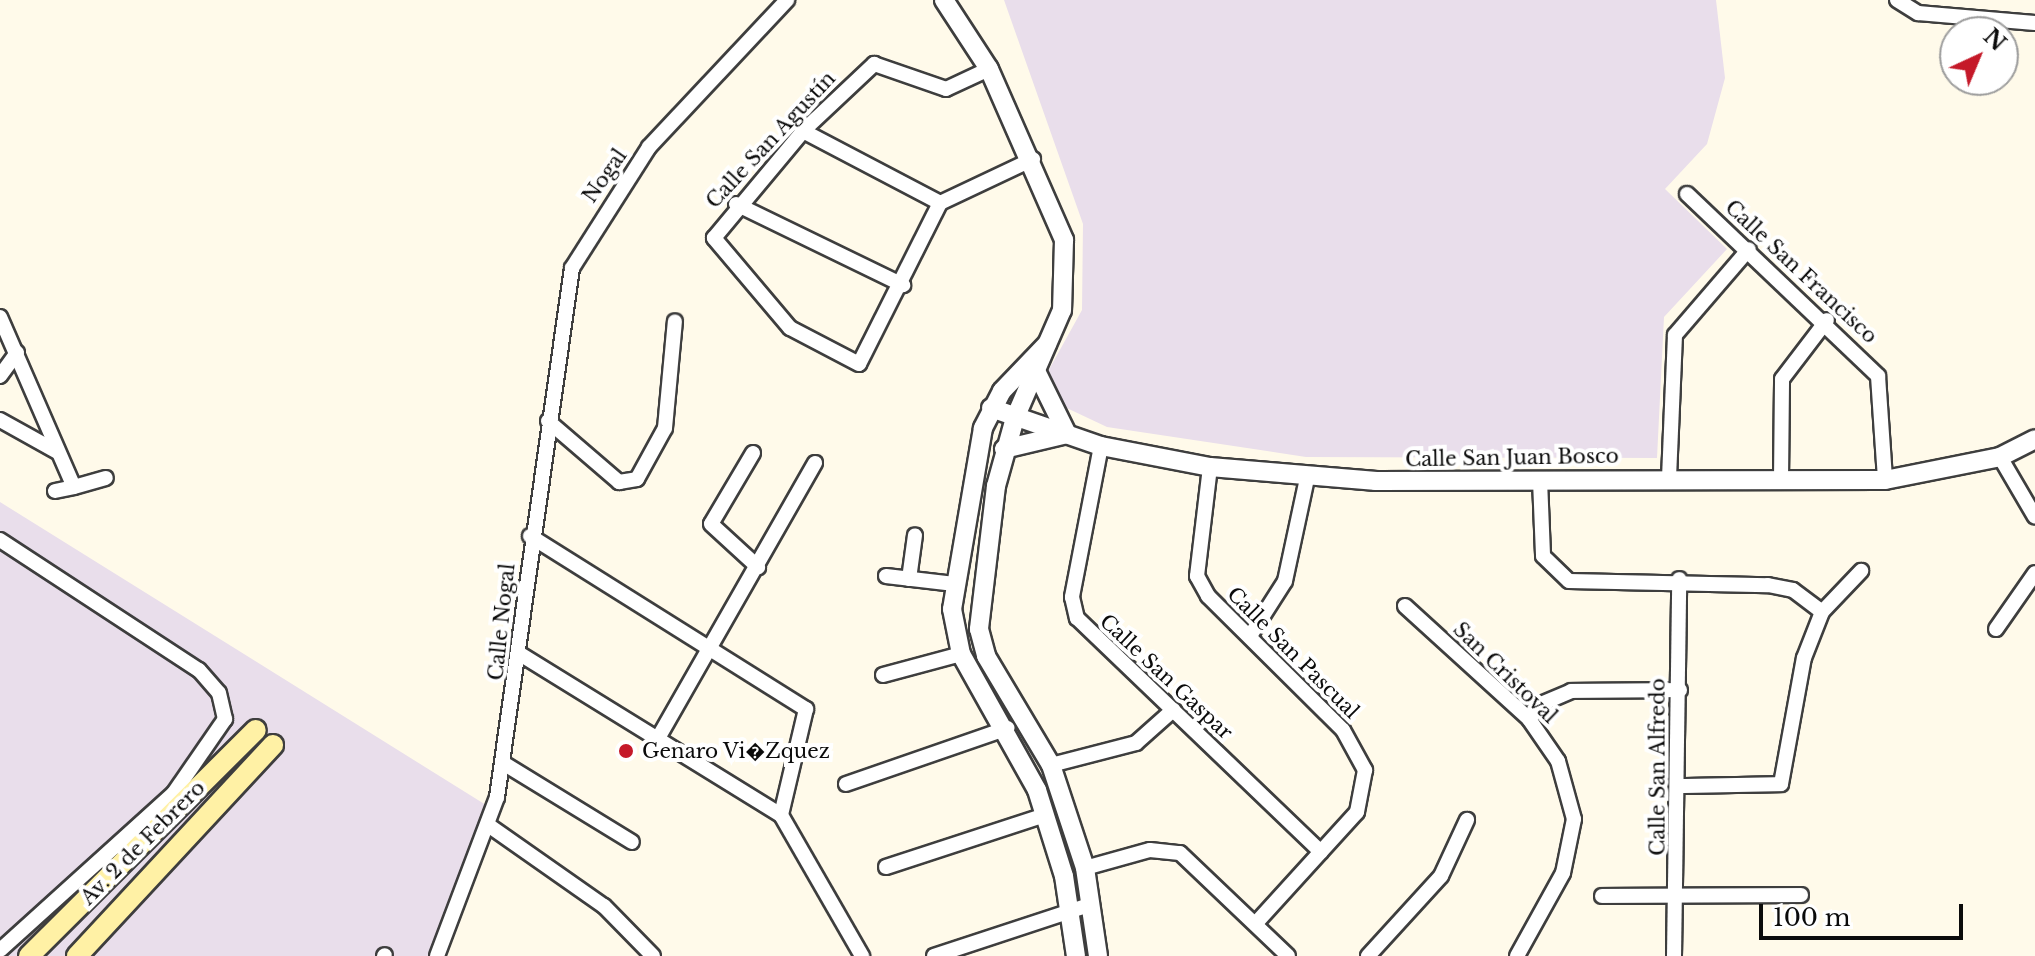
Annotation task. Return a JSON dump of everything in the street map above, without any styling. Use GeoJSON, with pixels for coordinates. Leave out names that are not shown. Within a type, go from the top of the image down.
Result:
{"type":"FeatureCollection","features":[{"type":"Feature","properties":{"kind":"main road","name":"Av. 2 de Febrero"},"geometry":{"type":"LineString","coordinates":[[29,956],[256,730]]}},
{"type":"Feature","properties":{"kind":"main road","name":"Av. 2 de Febrero"},"geometry":{"type":"LineString","coordinates":[[77,956],[273,745]]}},
{"type":"Feature","properties":{"kind":"street","name":"Nogal"},"geometry":{"type":"LineString","coordinates":[[548,421],[564,291],[592,230],[649,147],[787,0]]}},
{"type":"Feature","properties":{"kind":"street"},"geometry":{"type":"LineString","coordinates":[[944,0],[989,69],[1033,159],[1064,240],[1066,271],[1053,339],[1033,366],[991,408],[974,458],[955,584],[961,654],[1008,728],[1045,815],[1076,956]]}},
{"type":"Feature","properties":{"kind":"street"},"geometry":{"type":"LineString","coordinates":[[1897,0],[1918,13],[2035,23]]}},
{"type":"Feature","properties":{"kind":"street","name":"Calle San Agustín"},"geometry":{"type":"LineString","coordinates":[[903,285],[869,355],[859,364],[790,328],[717,249],[715,230],[803,131],[874,64],[946,89],[989,69]]}},
{"type":"Feature","properties":{"kind":"street"},"geometry":{"type":"LineString","coordinates":[[803,131],[940,203]]}},
{"type":"Feature","properties":{"kind":"street"},"geometry":{"type":"LineString","coordinates":[[736,204],[903,285],[940,203],[1033,159]]}},
{"type":"Feature","properties":{"kind":"street","name":"Calle San Francisco"},"geometry":{"type":"LineString","coordinates":[[1687,194],[1827,320],[1878,376],[1885,480]]}},
{"type":"Feature","properties":{"kind":"street"},"geometry":{"type":"LineString","coordinates":[[1669,478],[1675,335],[1749,249]]}},
{"type":"Feature","properties":{"kind":"street"},"geometry":{"type":"LineString","coordinates":[[0,317],[74,487]]}},
{"type":"Feature","properties":{"kind":"street"},"geometry":{"type":"LineString","coordinates":[[1781,479],[1782,379],[1827,320]]}},
{"type":"Feature","properties":{"kind":"street"},"geometry":{"type":"LineString","coordinates":[[548,421],[619,482],[637,479],[656,456],[672,392],[675,321]]}},
{"type":"Feature","properties":{"kind":"street"},"geometry":{"type":"LineString","coordinates":[[0,376],[17,353]]}},
{"type":"Feature","properties":{"kind":"street"},"geometry":{"type":"LineString","coordinates":[[1033,366],[1004,449],[978,613],[986,656],[1006,681],[1051,765],[1085,868],[1098,956]]}},
{"type":"Feature","properties":{"kind":"street"},"geometry":{"type":"LineString","coordinates":[[1004,449],[1067,434],[1033,366]]}},
{"type":"Feature","properties":{"kind":"street","name":"Calle San Juan Bosco"},"geometry":{"type":"LineString","coordinates":[[991,408],[1101,446],[1210,467],[1307,478],[1885,480],[2000,457],[2035,439]]}},
{"type":"Feature","properties":{"kind":"street"},"geometry":{"type":"LineString","coordinates":[[0,420],[56,451]]}},
{"type":"Feature","properties":{"kind":"street","name":"Calle Nogal"},"geometry":{"type":"LineString","coordinates":[[437,956],[491,827],[520,654],[530,536],[548,421]]}},
{"type":"Feature","properties":{"kind":"street","name":"Calle San Gaspar"},"geometry":{"type":"LineString","coordinates":[[1101,446],[1072,597],[1077,618],[1321,852]]}},
{"type":"Feature","properties":{"kind":"street"},"geometry":{"type":"LineString","coordinates":[[753,453],[713,514],[716,535],[758,567]]}},
{"type":"Feature","properties":{"kind":"street"},"geometry":{"type":"LineString","coordinates":[[2000,457],[2035,517]]}},
{"type":"Feature","properties":{"kind":"street"},"geometry":{"type":"LineString","coordinates":[[657,740],[713,651],[815,463]]}},
{"type":"Feature","properties":{"kind":"street","name":"Calle San Pascual"},"geometry":{"type":"LineString","coordinates":[[1210,467],[1197,576],[1250,636],[1343,730],[1365,770],[1357,812],[1256,923]]}},
{"type":"Feature","properties":{"kind":"street"},"geometry":{"type":"LineString","coordinates":[[55,491],[106,478]]}},
{"type":"Feature","properties":{"kind":"street"},"geometry":{"type":"LineString","coordinates":[[1250,636],[1285,581],[1307,478]]}},
{"type":"Feature","properties":{"kind":"street"},"geometry":{"type":"LineString","coordinates":[[1540,480],[1543,556],[1554,571],[1586,584],[1679,579],[1793,590],[1822,612]]}},
{"type":"Feature","properties":{"kind":"street"},"geometry":{"type":"LineString","coordinates":[[909,579],[915,535]]}},
{"type":"Feature","properties":{"kind":"street"},"geometry":{"type":"LineString","coordinates":[[530,536],[806,709],[781,815]]}},
{"type":"Feature","properties":{"kind":"street"},"geometry":{"type":"LineString","coordinates":[[0,540],[199,670],[219,693],[225,719],[174,793],[0,950]]}},
{"type":"Feature","properties":{"kind":"street"},"geometry":{"type":"LineString","coordinates":[[1679,786],[1781,784],[1796,691],[1822,612],[1861,571]]}},
{"type":"Feature","properties":{"kind":"street"},"geometry":{"type":"LineString","coordinates":[[1996,629],[2035,573]]}},
{"type":"Feature","properties":{"kind":"street"},"geometry":{"type":"LineString","coordinates":[[886,576],[955,584]]}},
{"type":"Feature","properties":{"kind":"street","name":"Calle San Alfredo"},"geometry":{"type":"LineString","coordinates":[[1674,956],[1679,786],[1679,579]]}},
{"type":"Feature","properties":{"kind":"street","name":"San Cristoval"},"geometry":{"type":"LineString","coordinates":[[1405,606],[1529,719],[1558,761],[1574,819],[1563,873],[1517,956]]}},
{"type":"Feature","properties":{"kind":"street"},"geometry":{"type":"LineString","coordinates":[[520,654],[781,815],[862,956]]}},
{"type":"Feature","properties":{"kind":"street"},"geometry":{"type":"LineString","coordinates":[[883,675],[961,654]]}},
{"type":"Feature","properties":{"kind":"street"},"geometry":{"type":"LineString","coordinates":[[985,693],[1006,681]]}},
{"type":"Feature","properties":{"kind":"street"},"geometry":{"type":"LineString","coordinates":[[1529,719],[1541,704],[1571,691],[1680,690]]}},
{"type":"Feature","properties":{"kind":"street"},"geometry":{"type":"LineString","coordinates":[[1051,765],[1136,743],[1173,710]]}},
{"type":"Feature","properties":{"kind":"street"},"geometry":{"type":"LineString","coordinates":[[846,784],[1008,728]]}},
{"type":"Feature","properties":{"kind":"street"},"geometry":{"type":"LineString","coordinates":[[256,730],[273,745]]}},
{"type":"Feature","properties":{"kind":"street"},"geometry":{"type":"LineString","coordinates":[[503,763],[632,842]]}},
{"type":"Feature","properties":{"kind":"street"},"geometry":{"type":"LineString","coordinates":[[886,867],[1045,815]]}},
{"type":"Feature","properties":{"kind":"street"},"geometry":{"type":"LineString","coordinates":[[1368,956],[1441,876],[1467,820]]}},
{"type":"Feature","properties":{"kind":"street"},"geometry":{"type":"LineString","coordinates":[[491,827],[604,906],[653,956]]}},
{"type":"Feature","properties":{"kind":"street"},"geometry":{"type":"LineString","coordinates":[[1085,868],[1150,850],[1180,853],[1288,956]]}},
{"type":"Feature","properties":{"kind":"street"},"geometry":{"type":"LineString","coordinates":[[1602,896],[1677,892],[1801,895]]}},
{"type":"Feature","properties":{"kind":"street"},"geometry":{"type":"LineString","coordinates":[[934,956],[1068,909],[1092,904]]}},
{"type":"Feature","properties":{"kind":"shaded area"},"geometry":{"type":"Polygon","coordinates":[[[1004,0],[1716,0],[1725,78],[1707,144],[1665,189],[1727,249],[1664,317],[1657,458],[1306,457],[1107,427],[1054,402],[1046,375],[1082,310],[1083,224],[1004,0]]]}},
{"type":"Feature","properties":{"kind":"shaded area"},"geometry":{"type":"Polygon","coordinates":[[[0,502],[494,810],[437,956],[0,956],[0,502]]]}},
{"type":"Feature","properties":{"kind":"place","name":"Genaro Vi�Zquez"},"geometry":{"type":"Point","coordinates":[626,751]}}]}
